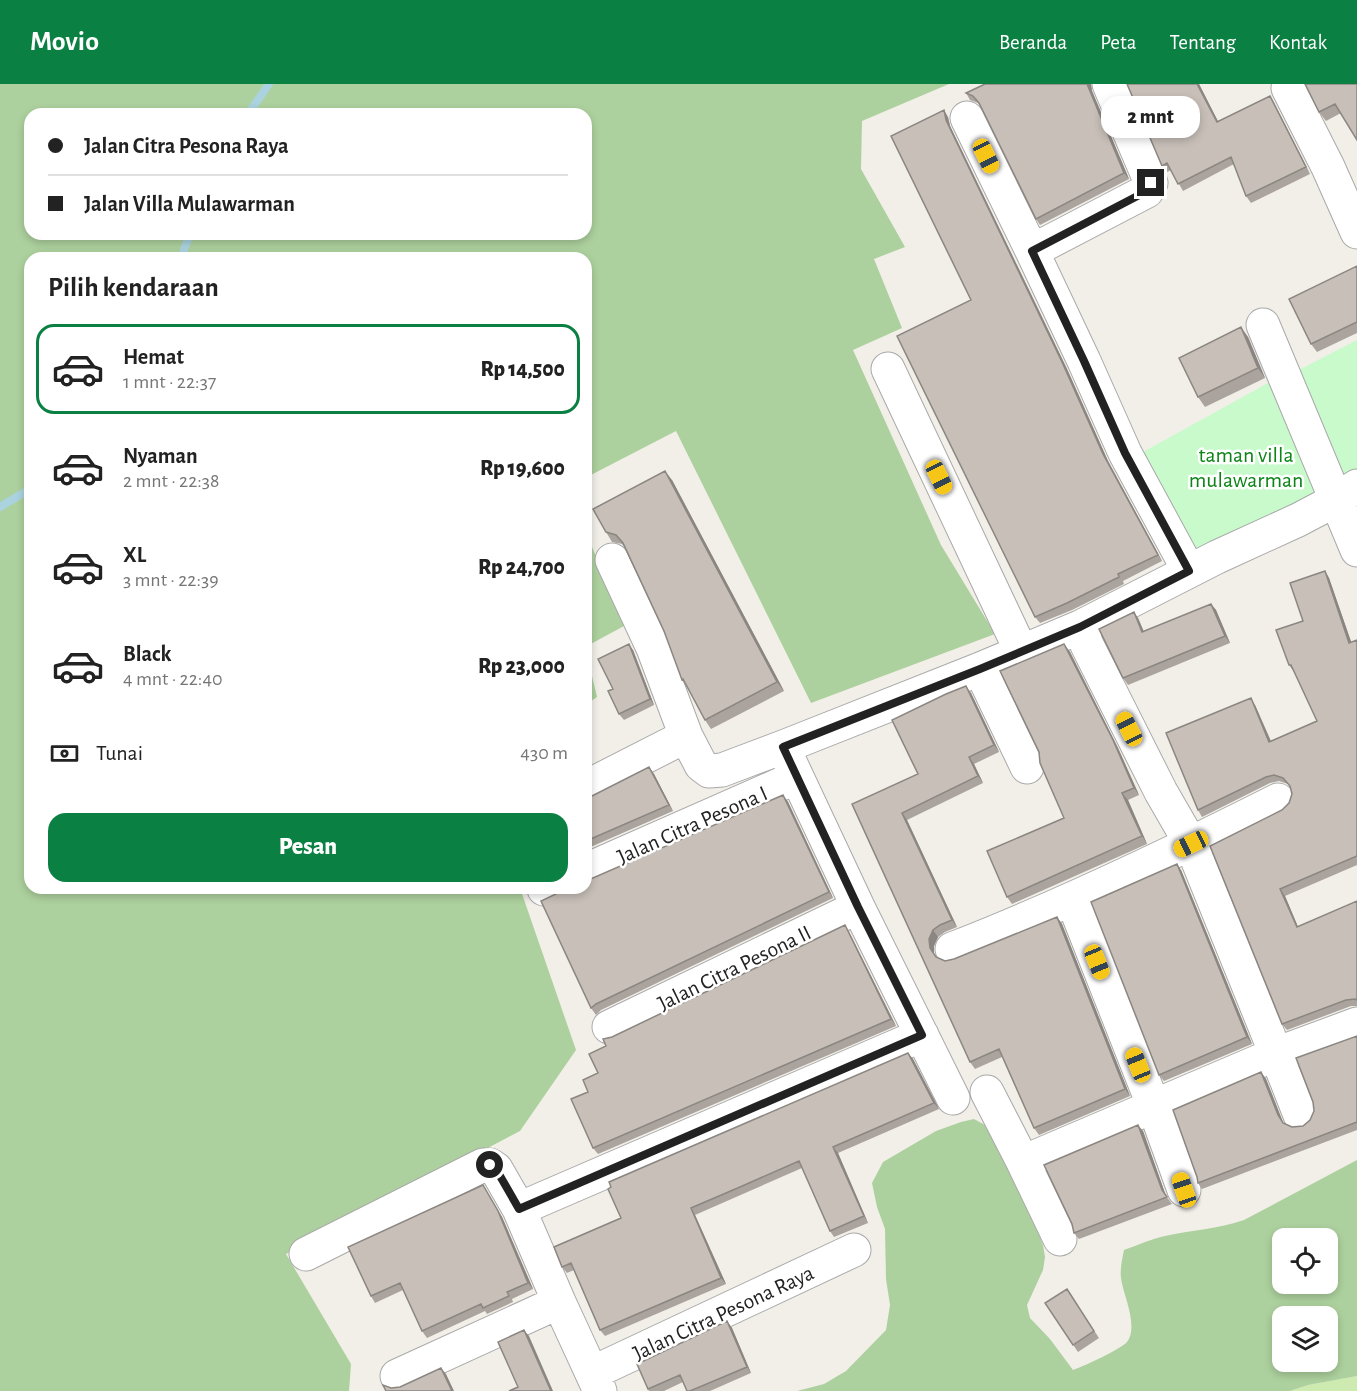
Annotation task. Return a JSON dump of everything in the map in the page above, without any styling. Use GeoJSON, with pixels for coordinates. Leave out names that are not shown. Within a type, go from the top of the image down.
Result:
{"type":"FeatureCollection","features":[{"type":"Feature","properties":{"kind":"street"},"geometry":{"type":"LineString","coordinates":[[1032,251],[1149,188],[1151,183],[1109,84]]}},
{"type":"Feature","properties":{"kind":"street"},"geometry":{"type":"LineString","coordinates":[[1288,88],[1357,231]]}},
{"type":"Feature","properties":{"kind":"street"},"geometry":{"type":"LineString","coordinates":[[967,118],[1084,361],[1125,453],[1189,571]]}},
{"type":"Feature","properties":{"kind":"street"},"geometry":{"type":"LineString","coordinates":[[1263,325],[1347,493],[1357,550]]}},
{"type":"Feature","properties":{"kind":"street"},"geometry":{"type":"LineString","coordinates":[[888,369],[1021,651]]}},
{"type":"Feature","properties":{"kind":"street"},"geometry":{"type":"LineString","coordinates":[[612,560],[653,648],[686,736],[701,765],[709,771],[722,770],[980,669],[1080,627],[1347,493]]}},
{"type":"Feature","properties":{"kind":"street"},"geometry":{"type":"LineString","coordinates":[[1080,627],[1161,792],[1191,844],[1299,1115]]}},
{"type":"Feature","properties":{"kind":"street"},"geometry":{"type":"LineString","coordinates":[[980,669],[1027,767]]}},
{"type":"Feature","properties":{"kind":"street"},"geometry":{"type":"LineString","coordinates":[[592,784],[686,736]]}},
{"type":"Feature","properties":{"kind":"street"},"geometry":{"type":"LineString","coordinates":[[783,747],[858,907],[953,1098]]}},
{"type":"Feature","properties":{"kind":"street","name":"Jalan Citra Pesona I"},"geometry":{"type":"LineString","coordinates":[[592,867],[797,777]]}},
{"type":"Feature","properties":{"kind":"street"},"geometry":{"type":"LineString","coordinates":[[952,949],[1072,899],[1191,844],[1278,800]]}},
{"type":"Feature","properties":{"kind":"street"},"geometry":{"type":"LineString","coordinates":[[1072,899],[1154,1107],[1184,1190]]}},
{"type":"Feature","properties":{"kind":"street","name":"Jalan Citra Pesona II"},"geometry":{"type":"LineString","coordinates":[[609,1027],[858,907]]}},
{"type":"Feature","properties":{"kind":"street"},"geometry":{"type":"LineString","coordinates":[[1023,1162],[1276,1054],[1357,1024]]}},
{"type":"Feature","properties":{"kind":"street"},"geometry":{"type":"LineString","coordinates":[[519,1209],[922,1035]]}},
{"type":"Feature","properties":{"kind":"street"},"geometry":{"type":"LineString","coordinates":[[987,1092],[1060,1239]]}},
{"type":"Feature","properties":{"kind":"street","name":"Jalan Citra Pesona Raya"},"geometry":{"type":"LineString","coordinates":[[306,1254],[483,1165],[490,1165],[496,1169],[519,1209],[596,1382],[854,1250]]}},
{"type":"Feature","properties":{"kind":"street"},"geometry":{"type":"LineString","coordinates":[[397,1376],[559,1302]]}},
{"type":"Feature","properties":{"kind":"green space"},"geometry":{"type":"Polygon","coordinates":[[[0,84],[949,84],[862,121],[861,169],[905,247],[874,259],[902,328],[853,350],[941,545],[995,634],[811,703],[676,431],[592,474],[592,252],[24,252],[24,894],[522,894],[576,1050],[520,1131],[286,1254],[351,1364],[349,1391],[0,1391],[0,84]]]}},
{"type":"Feature","properties":{"kind":"green space","name":"taman villa mulawarman"},"geometry":{"type":"Polygon","coordinates":[[[1357,340],[1357,479],[1338,492],[1289,375],[1357,340]]]}},
{"type":"Feature","properties":{"kind":"green space","name":"taman villa mulawarman"},"geometry":{"type":"Polygon","coordinates":[[[1277,378],[1330,497],[1190,564],[1134,457],[1277,378]]]}},
{"type":"Feature","properties":{"kind":"green space"},"geometry":{"type":"Polygon","coordinates":[[[592,547],[624,626],[592,643],[592,547]]]}},
{"type":"Feature","properties":{"kind":"green space"},"geometry":{"type":"Polygon","coordinates":[[[592,676],[597,697],[592,700],[592,676]]]}},
{"type":"Feature","properties":{"kind":"green space"},"geometry":{"type":"Polygon","coordinates":[[[974,1119],[985,1125],[997,1148],[1007,1158],[1034,1220],[1045,1257],[1043,1270],[1027,1305],[1030,1318],[1050,1339],[1073,1370],[1118,1349],[1127,1342],[1130,1335],[1131,1319],[1121,1278],[1124,1250],[1160,1237],[1244,1220],[1357,1160],[1357,1376],[1308,1385],[1290,1391],[797,1391],[824,1384],[846,1371],[886,1330],[890,1305],[886,1279],[885,1229],[872,1183],[883,1162],[936,1131],[974,1119]]]}},
{"type":"Feature","properties":{"kind":"green space"},"geometry":{"type":"Polygon","coordinates":[[[1357,1376],[1357,1391],[1290,1391],[1308,1385],[1357,1376]]]}},
{"type":"Feature","properties":{"kind":"building"},"geometry":{"type":"Polygon","coordinates":[[[985,84],[1087,84],[1124,173],[1036,219],[979,103],[973,96],[966,93],[985,84]]]}},
{"type":"Feature","properties":{"kind":"building"},"geometry":{"type":"Polygon","coordinates":[[[1127,84],[1197,84],[1217,122],[1270,96],[1306,167],[1246,196],[1231,157],[1178,184],[1167,163],[1162,166],[1127,84]]]}},
{"type":"Feature","properties":{"kind":"building"},"geometry":{"type":"Polygon","coordinates":[[[1305,84],[1357,84],[1357,140],[1335,104],[1319,112],[1305,84]]]}},
{"type":"Feature","properties":{"kind":"building"},"geometry":{"type":"Polygon","coordinates":[[[944,110],[946,120],[1062,362],[1103,454],[1158,555],[1118,574],[1119,577],[1035,617],[897,336],[971,300],[891,136],[944,110]]]}},
{"type":"Feature","properties":{"kind":"building"},"geometry":{"type":"Polygon","coordinates":[[[1357,266],[1357,322],[1311,344],[1289,299],[1357,266]]]}},
{"type":"Feature","properties":{"kind":"building"},"geometry":{"type":"Polygon","coordinates":[[[1241,327],[1258,368],[1198,397],[1179,358],[1241,327]]]}},
{"type":"Feature","properties":{"kind":"building"},"geometry":{"type":"Polygon","coordinates":[[[665,471],[777,682],[705,720],[682,680],[664,631],[623,543],[616,535],[606,532],[593,509],[665,471]]]}},
{"type":"Feature","properties":{"kind":"building"},"geometry":{"type":"Polygon","coordinates":[[[1325,571],[1349,643],[1357,640],[1357,856],[1280,889],[1297,927],[1357,901],[1357,1000],[1346,1000],[1282,1024],[1210,846],[1282,810],[1289,803],[1292,794],[1290,786],[1283,778],[1274,775],[1266,777],[1198,810],[1166,733],[1251,698],[1269,742],[1317,721],[1289,665],[1276,630],[1303,621],[1290,583],[1325,571]]]}},
{"type":"Feature","properties":{"kind":"building"},"geometry":{"type":"Polygon","coordinates":[[[1211,604],[1225,636],[1123,678],[1099,629],[1134,612],[1142,632],[1211,604]]]}},
{"type":"Feature","properties":{"kind":"building"},"geometry":{"type":"Polygon","coordinates":[[[629,644],[650,699],[619,714],[608,691],[613,689],[598,659],[629,644]]]}},
{"type":"Feature","properties":{"kind":"building"},"geometry":{"type":"Polygon","coordinates":[[[1064,644],[1113,740],[1134,788],[1122,793],[1142,836],[1007,897],[987,851],[1064,818],[1040,763],[1039,752],[1000,671],[1064,644]]]}},
{"type":"Feature","properties":{"kind":"building"},"geometry":{"type":"Polygon","coordinates":[[[966,686],[994,745],[969,757],[978,776],[902,813],[952,920],[933,930],[929,939],[930,948],[936,957],[945,961],[954,959],[1057,917],[1125,1089],[1034,1128],[999,1049],[970,1062],[852,804],[918,774],[892,720],[966,686]]]}},
{"type":"Feature","properties":{"kind":"building"},"geometry":{"type":"Polygon","coordinates":[[[649,767],[669,805],[592,838],[592,796],[649,767]]]}},
{"type":"Feature","properties":{"kind":"building"},"geometry":{"type":"Polygon","coordinates":[[[783,795],[829,892],[591,1008],[541,901],[556,894],[592,894],[592,878],[783,795]]]}},
{"type":"Feature","properties":{"kind":"building"},"geometry":{"type":"Polygon","coordinates":[[[1177,864],[1247,1037],[1159,1075],[1091,902],[1177,864]]]}},
{"type":"Feature","properties":{"kind":"building"},"geometry":{"type":"Polygon","coordinates":[[[845,925],[891,1019],[593,1148],[571,1099],[588,1092],[583,1080],[598,1073],[589,1054],[606,1046],[603,1039],[612,1037],[845,925]]]}},
{"type":"Feature","properties":{"kind":"building"},"geometry":{"type":"Polygon","coordinates":[[[1357,1036],[1357,1122],[1198,1183],[1173,1110],[1261,1072],[1283,1123],[1292,1127],[1303,1126],[1310,1120],[1314,1111],[1313,1102],[1296,1058],[1357,1036]]]}},
{"type":"Feature","properties":{"kind":"building"},"geometry":{"type":"Polygon","coordinates":[[[908,1053],[934,1103],[833,1147],[864,1216],[830,1231],[799,1161],[691,1208],[721,1278],[600,1330],[571,1263],[562,1267],[554,1247],[621,1218],[608,1189],[611,1187],[609,1182],[908,1053]]]}},
{"type":"Feature","properties":{"kind":"building"},"geometry":{"type":"Polygon","coordinates":[[[1138,1125],[1162,1190],[1167,1197],[1074,1233],[1072,1224],[1044,1165],[1138,1125]]]}},
{"type":"Feature","properties":{"kind":"building"},"geometry":{"type":"Polygon","coordinates":[[[483,1185],[498,1211],[528,1283],[507,1292],[509,1296],[483,1308],[481,1304],[422,1331],[400,1283],[371,1296],[348,1247],[483,1185]]]}},
{"type":"Feature","properties":{"kind":"building"},"geometry":{"type":"Polygon","coordinates":[[[1067,1289],[1094,1331],[1073,1345],[1045,1303],[1067,1289]]]}},
{"type":"Feature","properties":{"kind":"building"},"geometry":{"type":"Polygon","coordinates":[[[727,1321],[747,1367],[690,1391],[687,1391],[680,1375],[648,1389],[637,1364],[727,1321]]]}},
{"type":"Feature","properties":{"kind":"building"},"geometry":{"type":"Polygon","coordinates":[[[524,1330],[551,1391],[509,1391],[518,1387],[498,1342],[524,1330]]]}},
{"type":"Feature","properties":{"kind":"building"},"geometry":{"type":"Polygon","coordinates":[[[441,1368],[452,1391],[386,1391],[383,1385],[391,1388],[400,1387],[441,1368]]]}},
{"type":"Feature","properties":{"kind":"waterway"},"geometry":{"type":"LineString","coordinates":[[252,108],[269,84]]}},
{"type":"Feature","properties":{"kind":"waterway"},"geometry":{"type":"LineString","coordinates":[[183,252],[188,240]]}},
{"type":"Feature","properties":{"kind":"waterway"},"geometry":{"type":"LineString","coordinates":[[0,507],[24,493]]}},
{"type":"Feature","properties":{"kind":"route"},"geometry":{"type":"LineString","coordinates":[[490,1165],[496,1169],[519,1209],[922,1035],[858,907],[783,747],[1080,627],[1189,571],[1125,453],[1032,251],[1147,191],[1151,183]]}}]}
